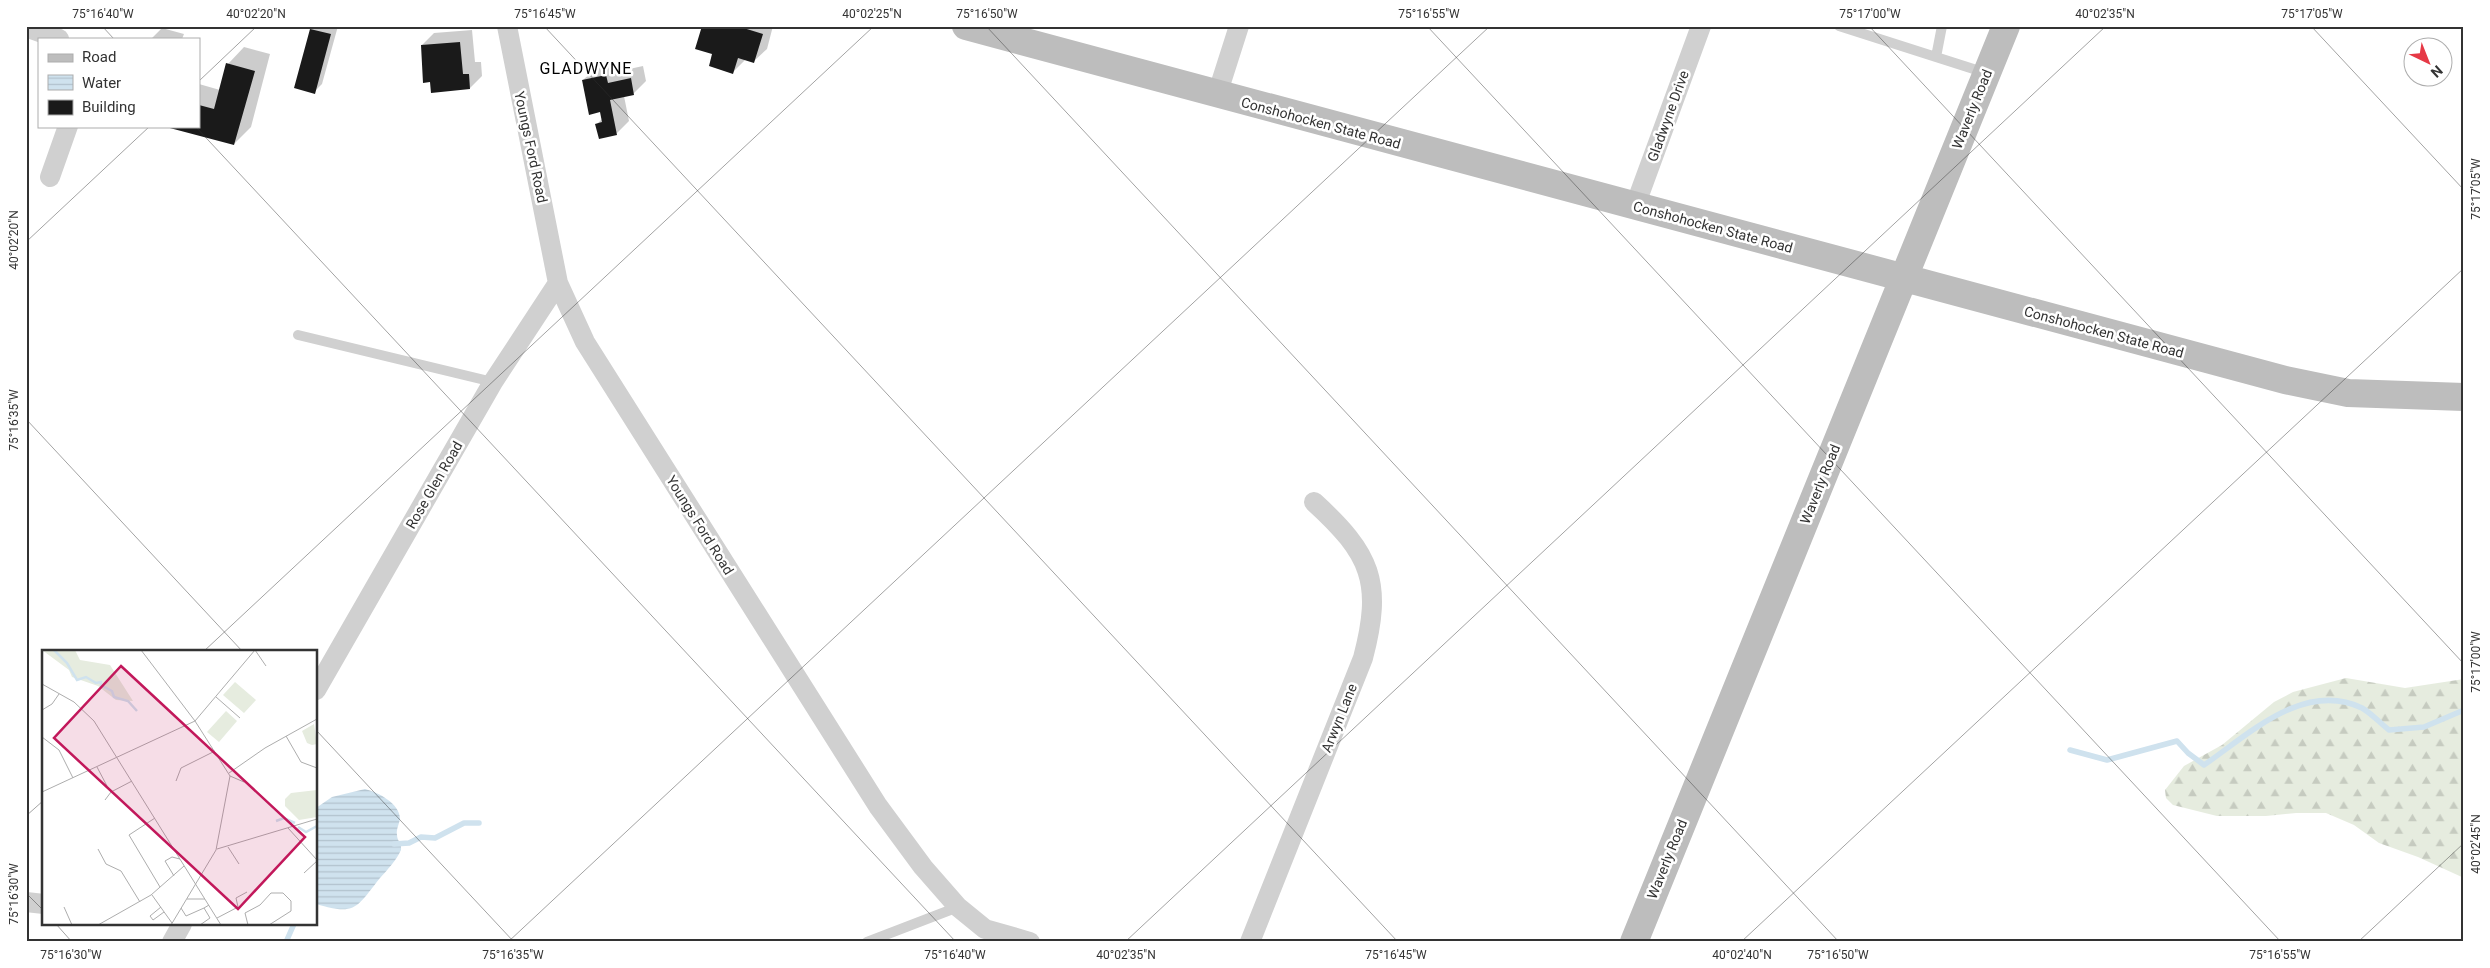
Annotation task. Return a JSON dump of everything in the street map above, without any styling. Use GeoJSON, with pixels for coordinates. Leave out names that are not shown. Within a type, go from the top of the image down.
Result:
{"type":"FeatureCollection","features":[{"type":"Feature","properties":{"kind":"main road","name":"Conshohocken State Road"},"geometry":{"type":"LineString","coordinates":[[966,26],[1217,95],[2318,388],[2357,393],[2464,397]]}},
{"type":"Feature","properties":{"kind":"main road","name":"Waverly Road"},"geometry":{"type":"LineString","coordinates":[[1634,942],[2006,26]]}},
{"type":"Feature","properties":{"kind":"street","name":"Youngs Ford Road"},"geometry":{"type":"LineString","coordinates":[[507,26],[558,283],[585,342],[878,806],[922,867],[984,935],[1030,942]]}},
{"type":"Feature","properties":{"kind":"street"},"geometry":{"type":"LineString","coordinates":[[1217,95],[1240,26]]}},
{"type":"Feature","properties":{"kind":"street","name":"Gladwyne Drive"},"geometry":{"type":"LineString","coordinates":[[1635,206],[1700,26]]}},
{"type":"Feature","properties":{"kind":"street"},"geometry":{"type":"LineString","coordinates":[[26,28],[56,38]]}},
{"type":"Feature","properties":{"kind":"street"},"geometry":{"type":"LineString","coordinates":[[50,177],[67,128]]}},
{"type":"Feature","properties":{"kind":"street","name":"Rose Glen Road"},"geometry":{"type":"LineString","coordinates":[[318,687],[493,382],[558,283]]}},
{"type":"Feature","properties":{"kind":"street","name":"Arwyn Lane"},"geometry":{"type":"LineString","coordinates":[[1250,942],[1363,658],[1371,621],[1371,589],[1365,563],[1359,550],[1343,528],[1314,502]]}},
{"type":"Feature","properties":{"kind":"street"},"geometry":{"type":"LineString","coordinates":[[26,902],[42,904]]}},
{"type":"Feature","properties":{"kind":"street"},"geometry":{"type":"LineString","coordinates":[[172,942],[181,926]]}},
{"type":"Feature","properties":{"kind":"lane"},"geometry":{"type":"LineString","coordinates":[[1839,26],[1987,73]]}},
{"type":"Feature","properties":{"kind":"lane"},"geometry":{"type":"LineString","coordinates":[[1936,57],[1942,26]]}},
{"type":"Feature","properties":{"kind":"lane"},"geometry":{"type":"LineString","coordinates":[[298,335],[493,382]]}},
{"type":"Feature","properties":{"kind":"lane"},"geometry":{"type":"LineString","coordinates":[[867,942],[958,907]]}},
{"type":"Feature","properties":{"kind":"green space"},"geometry":{"type":"Polygon","coordinates":[[[2346,678],[2405,688],[2464,679],[2464,878],[2418,857],[2379,843],[2354,825],[2326,813],[2217,816],[2173,805],[2166,798],[2165,790],[2184,766],[2222,745],[2274,702],[2293,692],[2346,678]]]}},
{"type":"Feature","properties":{"kind":"water"},"geometry":{"type":"Polygon","coordinates":[[[365,789],[376,793],[392,803],[399,813],[400,819],[397,833],[401,850],[360,903],[348,909],[329,908],[318,905],[318,807],[332,797],[365,789]]]}},
{"type":"Feature","properties":{"kind":"building"},"geometry":{"type":"Polygon","coordinates":[[[702,26],[737,26],[763,34],[754,63],[738,58],[733,74],[709,66],[712,54],[695,49],[702,26]]]}},
{"type":"Feature","properties":{"kind":"building"},"geometry":{"type":"Polygon","coordinates":[[[310,29],[331,34],[315,94],[294,88],[310,29]]]}},
{"type":"Feature","properties":{"kind":"building"},"geometry":{"type":"Polygon","coordinates":[[[460,42],[463,74],[469,74],[470,89],[431,93],[430,82],[423,83],[421,45],[460,42]]]}},
{"type":"Feature","properties":{"kind":"building"},"geometry":{"type":"Polygon","coordinates":[[[226,63],[255,71],[234,145],[170,128],[200,128],[200,105],[214,109],[226,63]]]}},
{"type":"Feature","properties":{"kind":"building"},"geometry":{"type":"Polygon","coordinates":[[[606,75],[608,83],[631,78],[634,95],[610,100],[617,135],[599,139],[595,124],[602,122],[600,112],[589,115],[582,80],[606,75]]]}},
{"type":"Feature","properties":{"kind":"waterway"},"geometry":{"type":"LineString","coordinates":[[2070,750],[2107,760],[2177,741],[2188,753],[2204,765],[2258,726],[2298,706],[2319,701],[2340,701],[2362,708],[2389,730],[2424,727],[2464,710]]}},
{"type":"Feature","properties":{"kind":"waterway"},"geometry":{"type":"LineString","coordinates":[[394,844],[409,843],[421,837],[435,838],[464,823],[479,823]]}},
{"type":"Feature","properties":{"kind":"waterway"},"geometry":{"type":"LineString","coordinates":[[286,942],[293,926]]}},
{"type":"Feature","properties":{"kind":"district","name":"GLADWYNE"},"geometry":{"type":"Point","coordinates":[586,68]}}]}
